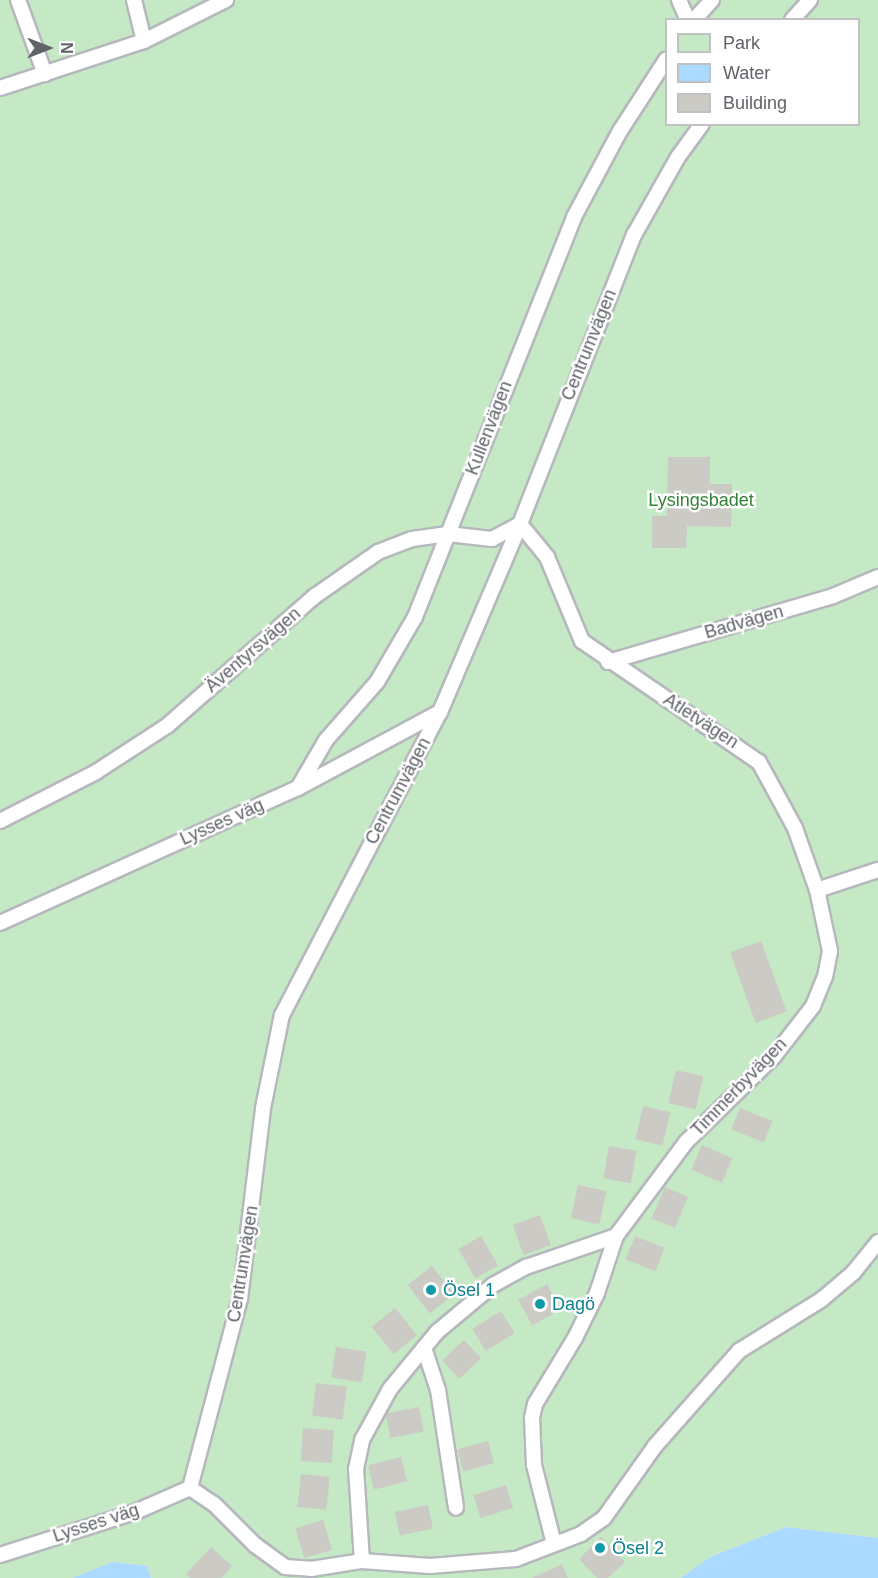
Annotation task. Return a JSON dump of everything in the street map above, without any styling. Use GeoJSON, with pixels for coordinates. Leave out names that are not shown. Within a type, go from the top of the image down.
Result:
{"type":"FeatureCollection","features":[{"type":"Feature","properties":{"kind":"lane"},"geometry":{"type":"LineString","coordinates":[[18,0],[45,74]]}},
{"type":"Feature","properties":{"kind":"lane"},"geometry":{"type":"LineString","coordinates":[[134,0],[144,41]]}},
{"type":"Feature","properties":{"kind":"lane"},"geometry":{"type":"LineString","coordinates":[[0,88],[144,41],[226,0]]}},
{"type":"Feature","properties":{"kind":"lane"},"geometry":{"type":"LineString","coordinates":[[679,0],[687,18]]}},
{"type":"Feature","properties":{"kind":"lane"},"geometry":{"type":"LineString","coordinates":[[696,18],[712,0]]}},
{"type":"Feature","properties":{"kind":"lane"},"geometry":{"type":"LineString","coordinates":[[794,18],[810,0]]}},
{"type":"Feature","properties":{"kind":"lane","name":"Kullenvägen"},"geometry":{"type":"LineString","coordinates":[[298,788],[326,740],[377,682],[415,617],[574,217],[620,131],[665,62]]}},
{"type":"Feature","properties":{"kind":"lane","name":"Centrumvägen"},"geometry":{"type":"LineString","coordinates":[[190,1488],[240,1299],[263,1108],[282,1015],[440,712],[520,524],[634,235],[678,157],[701,126]]}},
{"type":"Feature","properties":{"kind":"lane","name":"Äventyrsvägen"},"geometry":{"type":"LineString","coordinates":[[0,821],[96,772],[168,725],[349,570],[412,539],[448,534],[492,539],[520,524]]}},
{"type":"Feature","properties":{"kind":"lane","name":"Atletvägen"},"geometry":{"type":"LineString","coordinates":[[520,524],[547,557],[582,641],[608,662],[738,744],[759,762],[795,828],[817,891]]}},
{"type":"Feature","properties":{"kind":"lane","name":"Badvägen"},"geometry":{"type":"LineString","coordinates":[[608,662],[833,596],[878,577]]}},
{"type":"Feature","properties":{"kind":"lane","name":"Lysses väg"},"geometry":{"type":"LineString","coordinates":[[0,923],[298,788],[440,712]]}},
{"type":"Feature","properties":{"kind":"lane"},"geometry":{"type":"LineString","coordinates":[[817,891],[878,870]]}},
{"type":"Feature","properties":{"kind":"lane","name":"Timmerbyvägen"},"geometry":{"type":"LineString","coordinates":[[554,1544],[534,1465],[532,1418],[535,1404],[575,1338],[597,1293],[616,1236],[686,1142],[775,1055],[813,1006],[825,977],[830,951],[817,891]]}},
{"type":"Feature","properties":{"kind":"lane"},"geometry":{"type":"LineString","coordinates":[[362,1561],[355,1499],[356,1469],[362,1440],[390,1389],[424,1348],[462,1308],[493,1285],[526,1267],[616,1236]]}},
{"type":"Feature","properties":{"kind":"lane"},"geometry":{"type":"LineString","coordinates":[[190,1488],[214,1504],[255,1545],[285,1567],[311,1569],[362,1561],[430,1566],[516,1559],[581,1534],[604,1518],[655,1446],[739,1351],[821,1300],[853,1273],[878,1242]]}},
{"type":"Feature","properties":{"kind":"lane"},"geometry":{"type":"LineString","coordinates":[[424,1348],[438,1390],[456,1508]]}},
{"type":"Feature","properties":{"kind":"lane","name":"Lysses väg"},"geometry":{"type":"LineString","coordinates":[[0,1555],[135,1512],[190,1488]]}},
{"type":"Feature","properties":{"kind":"green space","name":"Lysingsbadet"},"geometry":{"type":"Polygon","coordinates":[[[0,0],[878,0],[878,1538],[786,1527],[710,1557],[681,1578],[151,1578],[147,1566],[113,1562],[72,1578],[0,1578],[0,0]]]}},
{"type":"Feature","properties":{"kind":"water"},"geometry":{"type":"Polygon","coordinates":[[[786,1527],[878,1538],[878,1578],[681,1578],[710,1557],[786,1527]]]}},
{"type":"Feature","properties":{"kind":"water"},"geometry":{"type":"Polygon","coordinates":[[[113,1562],[147,1566],[151,1578],[72,1578],[113,1562]]]}},
{"type":"Feature","properties":{"kind":"building"},"geometry":{"type":"Polygon","coordinates":[[[668,457],[710,457],[710,484],[732,484],[731,527],[687,526],[686,548],[652,548],[652,516],[667,516],[668,457]]]}},
{"type":"Feature","properties":{"kind":"building"},"geometry":{"type":"Polygon","coordinates":[[[761,941],[787,1011],[756,1023],[730,952],[761,941]]]}},
{"type":"Feature","properties":{"kind":"building"},"geometry":{"type":"Polygon","coordinates":[[[676,1070],[703,1076],[696,1109],[668,1103],[676,1070]]]}},
{"type":"Feature","properties":{"kind":"building"},"geometry":{"type":"Polygon","coordinates":[[[643,1106],[670,1112],[663,1145],[635,1139],[643,1106]]]}},
{"type":"Feature","properties":{"kind":"building"},"geometry":{"type":"Polygon","coordinates":[[[740,1108],[772,1121],[764,1142],[731,1129],[740,1108]]]}},
{"type":"Feature","properties":{"kind":"building"},"geometry":{"type":"Polygon","coordinates":[[[702,1145],[732,1158],[722,1183],[691,1170],[702,1145]]]}},
{"type":"Feature","properties":{"kind":"building"},"geometry":{"type":"Polygon","coordinates":[[[609,1146],[637,1151],[631,1183],[603,1178],[609,1146]]]}},
{"type":"Feature","properties":{"kind":"building"},"geometry":{"type":"Polygon","coordinates":[[[578,1185],[606,1191],[599,1224],[571,1218],[578,1185]]]}},
{"type":"Feature","properties":{"kind":"building"},"geometry":{"type":"Polygon","coordinates":[[[665,1187],[688,1197],[675,1228],[652,1218],[665,1187]]]}},
{"type":"Feature","properties":{"kind":"building","name":"Ösel 1"},"geometry":{"type":"Polygon","coordinates":[[[540,1215],[551,1245],[524,1255],[513,1225],[540,1215]]]}},
{"type":"Feature","properties":{"kind":"building","name":"Ösel 1"},"geometry":{"type":"Polygon","coordinates":[[[481,1236],[498,1265],[475,1278],[458,1249],[481,1236]]]}},
{"type":"Feature","properties":{"kind":"building","name":"Dagö"},"geometry":{"type":"Polygon","coordinates":[[[635,1236],[665,1248],[655,1271],[626,1259],[635,1236]]]}},
{"type":"Feature","properties":{"kind":"building","name":"Ösel 1"},"geometry":{"type":"Polygon","coordinates":[[[432,1266],[454,1294],[430,1313],[408,1285],[432,1266]]]}},
{"type":"Feature","properties":{"kind":"building","name":"Dagö"},"geometry":{"type":"Polygon","coordinates":[[[547,1284],[561,1309],[532,1325],[518,1300],[547,1284]]]}},
{"type":"Feature","properties":{"kind":"building","name":"Ösel 1"},"geometry":{"type":"Polygon","coordinates":[[[395,1308],[417,1335],[394,1354],[372,1327],[395,1308]]]}},
{"type":"Feature","properties":{"kind":"building","name":"Dagö"},"geometry":{"type":"Polygon","coordinates":[[[501,1311],[515,1333],[486,1351],[472,1329],[501,1311]]]}},
{"type":"Feature","properties":{"kind":"building"},"geometry":{"type":"Polygon","coordinates":[[[464,1340],[481,1358],[459,1379],[442,1360],[464,1340]]]}},
{"type":"Feature","properties":{"kind":"building"},"geometry":{"type":"Polygon","coordinates":[[[336,1347],[367,1352],[362,1382],[331,1378],[336,1347]]]}},
{"type":"Feature","properties":{"kind":"building"},"geometry":{"type":"Polygon","coordinates":[[[316,1383],[347,1387],[343,1420],[312,1416],[316,1383]]]}},
{"type":"Feature","properties":{"kind":"building"},"geometry":{"type":"Polygon","coordinates":[[[419,1407],[424,1432],[390,1438],[386,1413],[419,1407]]]}},
{"type":"Feature","properties":{"kind":"building"},"geometry":{"type":"Polygon","coordinates":[[[303,1428],[334,1430],[332,1463],[301,1461],[303,1428]]]}},
{"type":"Feature","properties":{"kind":"building"},"geometry":{"type":"Polygon","coordinates":[[[488,1441],[494,1463],[463,1471],[457,1449],[488,1441]]]}},
{"type":"Feature","properties":{"kind":"building"},"geometry":{"type":"Polygon","coordinates":[[[401,1457],[407,1481],[374,1489],[368,1465],[401,1457]]]}},
{"type":"Feature","properties":{"kind":"building"},"geometry":{"type":"Polygon","coordinates":[[[301,1474],[330,1477],[326,1510],[298,1507],[301,1474]]]}},
{"type":"Feature","properties":{"kind":"building"},"geometry":{"type":"Polygon","coordinates":[[[506,1485],[513,1508],[481,1518],[473,1495],[506,1485]]]}},
{"type":"Feature","properties":{"kind":"building"},"geometry":{"type":"Polygon","coordinates":[[[428,1505],[433,1528],[400,1536],[395,1512],[428,1505]]]}},
{"type":"Feature","properties":{"kind":"building"},"geometry":{"type":"Polygon","coordinates":[[[323,1520],[332,1550],[304,1558],[295,1528],[323,1520]]]}},
{"type":"Feature","properties":{"kind":"building","name":"Ösel 2"},"geometry":{"type":"Polygon","coordinates":[[[601,1537],[625,1562],[608,1578],[597,1578],[579,1559],[601,1537]]]}},
{"type":"Feature","properties":{"kind":"building"},"geometry":{"type":"Polygon","coordinates":[[[211,1547],[232,1566],[222,1578],[190,1578],[186,1574],[211,1547]]]}},
{"type":"Feature","properties":{"kind":"building","name":"Ösel 2"},"geometry":{"type":"Polygon","coordinates":[[[562,1564],[568,1578],[532,1578],[562,1564]]]}},
{"type":"Feature","properties":{"kind":"place","name":"Ösel 1"},"geometry":{"type":"Point","coordinates":[431,1290]}},
{"type":"Feature","properties":{"kind":"place","name":"Dagö"},"geometry":{"type":"Point","coordinates":[540,1304]}},
{"type":"Feature","properties":{"kind":"place","name":"Ösel 2"},"geometry":{"type":"Point","coordinates":[600,1548]}}]}
